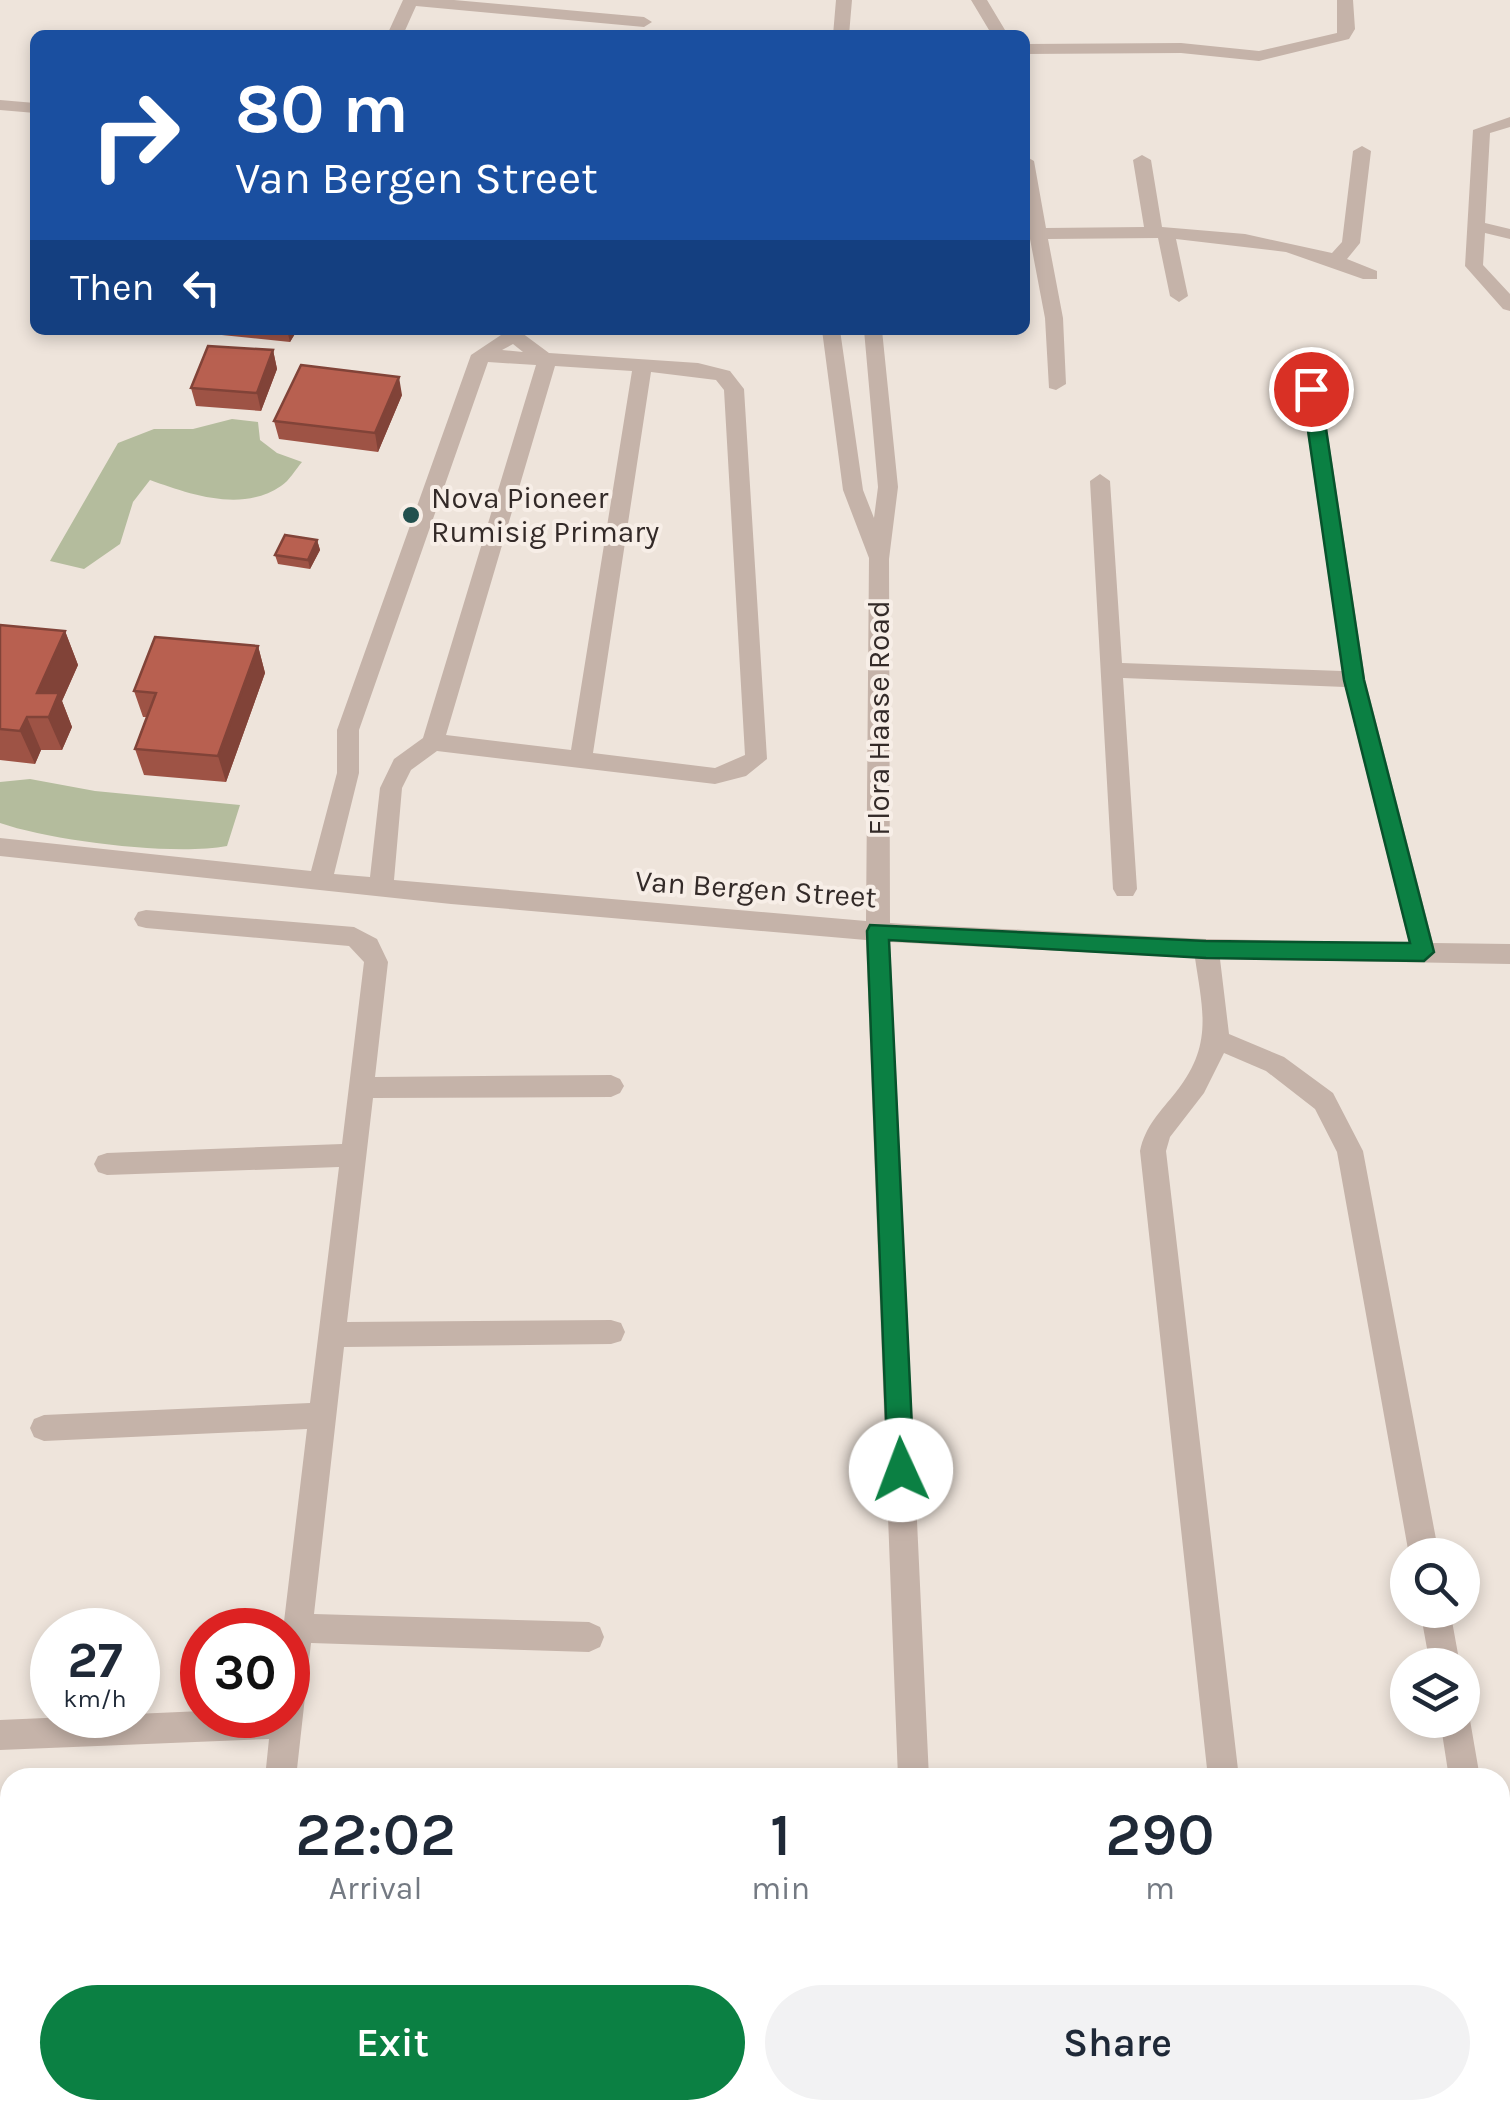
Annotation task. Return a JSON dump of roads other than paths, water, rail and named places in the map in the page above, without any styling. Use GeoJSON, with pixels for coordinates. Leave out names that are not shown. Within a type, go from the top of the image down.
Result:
{"type":"FeatureCollection","features":[{"type":"Feature","properties":{"kind":"street"},"geometry":{"type":"LineString","coordinates":[[397,30],[411,0],[644,22]]}},
{"type":"Feature","properties":{"kind":"street"},"geometry":{"type":"LineString","coordinates":[[980,0],[997,30]]}},
{"type":"Feature","properties":{"kind":"street"},"geometry":{"type":"LineString","coordinates":[[1030,48],[1180,48],[1260,56],[1343,36],[1347,29],[1345,0]]}},
{"type":"Feature","properties":{"kind":"street"},"geometry":{"type":"LineString","coordinates":[[841,30],[845,5]]}},
{"type":"Feature","properties":{"kind":"street"},"geometry":{"type":"LineString","coordinates":[[845,5],[852,30]]}},
{"type":"Feature","properties":{"kind":"street"},"geometry":{"type":"LineString","coordinates":[[0,125],[6,105]]}},
{"type":"Feature","properties":{"kind":"street"},"geometry":{"type":"LineString","coordinates":[[1510,122],[1482,130],[1474,266],[1510,305]]}},
{"type":"Feature","properties":{"kind":"street"},"geometry":{"type":"LineString","coordinates":[[1336,259],[1351,242],[1362,151]]}},
{"type":"Feature","properties":{"kind":"street"},"geometry":{"type":"LineString","coordinates":[[1142,160],[1179,296]]}},
{"type":"Feature","properties":{"kind":"street"},"geometry":{"type":"LineString","coordinates":[[1476,226],[1510,234]]}},
{"type":"Feature","properties":{"kind":"street"},"geometry":{"type":"LineString","coordinates":[[1056,384],[1054,318],[1032,234],[1160,234],[1264,242],[1336,259],[1370,275]]}},
{"type":"Feature","properties":{"kind":"street"},"geometry":{"type":"LineString","coordinates":[[320,882],[348,773],[348,730],[481,356],[512,335]]}},
{"type":"Feature","properties":{"kind":"street"},"geometry":{"type":"LineString","coordinates":[[517,335],[547,360]]}},
{"type":"Feature","properties":{"kind":"street","name":"Flora Haase Road"},"geometry":{"type":"LineString","coordinates":[[832,335],[853,490],[879,559]]}},
{"type":"Feature","properties":{"kind":"street","name":"Flora Haase Road"},"geometry":{"type":"LineString","coordinates":[[873,335],[888,487],[879,559],[878,931],[914,1768]]}},
{"type":"Feature","properties":{"kind":"street"},"geometry":{"type":"LineString","coordinates":[[434,742],[715,776],[738,770],[756,759],[734,390],[724,375],[698,369],[481,356]]}},
{"type":"Feature","properties":{"kind":"street"},"geometry":{"type":"LineString","coordinates":[[380,888],[391,788],[402,766],[434,742],[547,360]]}},
{"type":"Feature","properties":{"kind":"street"},"geometry":{"type":"LineString","coordinates":[[581,758],[642,368]]}},
{"type":"Feature","properties":{"kind":"street"},"geometry":{"type":"LineString","coordinates":[[1311,389],[1354,680],[1424,952]]}},
{"type":"Feature","properties":{"kind":"street"},"geometry":{"type":"LineString","coordinates":[[1100,482],[1125,890]]}},
{"type":"Feature","properties":{"kind":"street"},"geometry":{"type":"LineString","coordinates":[[1112,670],[1354,680]]}},
{"type":"Feature","properties":{"kind":"street","name":"Van Bergen Street"},"geometry":{"type":"LineString","coordinates":[[0,847],[508,902],[878,931],[1206,949],[1510,954]]}},
{"type":"Feature","properties":{"kind":"street"},"geometry":{"type":"LineString","coordinates":[[146,919],[354,937],[368,946],[376,962],[300,1608]]}},
{"type":"Feature","properties":{"kind":"street"},"geometry":{"type":"LineString","coordinates":[[1206,949],[1218,1027],[1216,1039],[1198,1079],[1159,1129],[1153,1151],[1223,1768]]}},
{"type":"Feature","properties":{"kind":"street"},"geometry":{"type":"LineString","coordinates":[[1216,1039],[1275,1064],[1324,1101],[1350,1151],[1421,1538]]}},
{"type":"Feature","properties":{"kind":"street"},"geometry":{"type":"LineString","coordinates":[[361,1088],[611,1086]]}},
{"type":"Feature","properties":{"kind":"street"},"geometry":{"type":"LineString","coordinates":[[108,1164],[353,1154]]}},
{"type":"Feature","properties":{"kind":"street"},"geometry":{"type":"LineString","coordinates":[[332,1335],[611,1332]]}},
{"type":"Feature","properties":{"kind":"street"},"geometry":{"type":"LineString","coordinates":[[44,1428],[323,1414]]}},
{"type":"Feature","properties":{"kind":"street"},"geometry":{"type":"LineString","coordinates":[[310,1628],[589,1637]]}},
{"type":"Feature","properties":{"kind":"street"},"geometry":{"type":"LineString","coordinates":[[0,1735],[180,1727]]}},
{"type":"Feature","properties":{"kind":"street"},"geometry":{"type":"LineString","coordinates":[[281,1768],[285,1738]]}},
{"type":"Feature","properties":{"kind":"street"},"geometry":{"type":"LineString","coordinates":[[1458,1738],[1464,1768]]}},
{"type":"Feature","properties":{"kind":"place","name":"Nova Pioneer Rumisig Primary"},"geometry":{"type":"Point","coordinates":[411,515]}}]}
